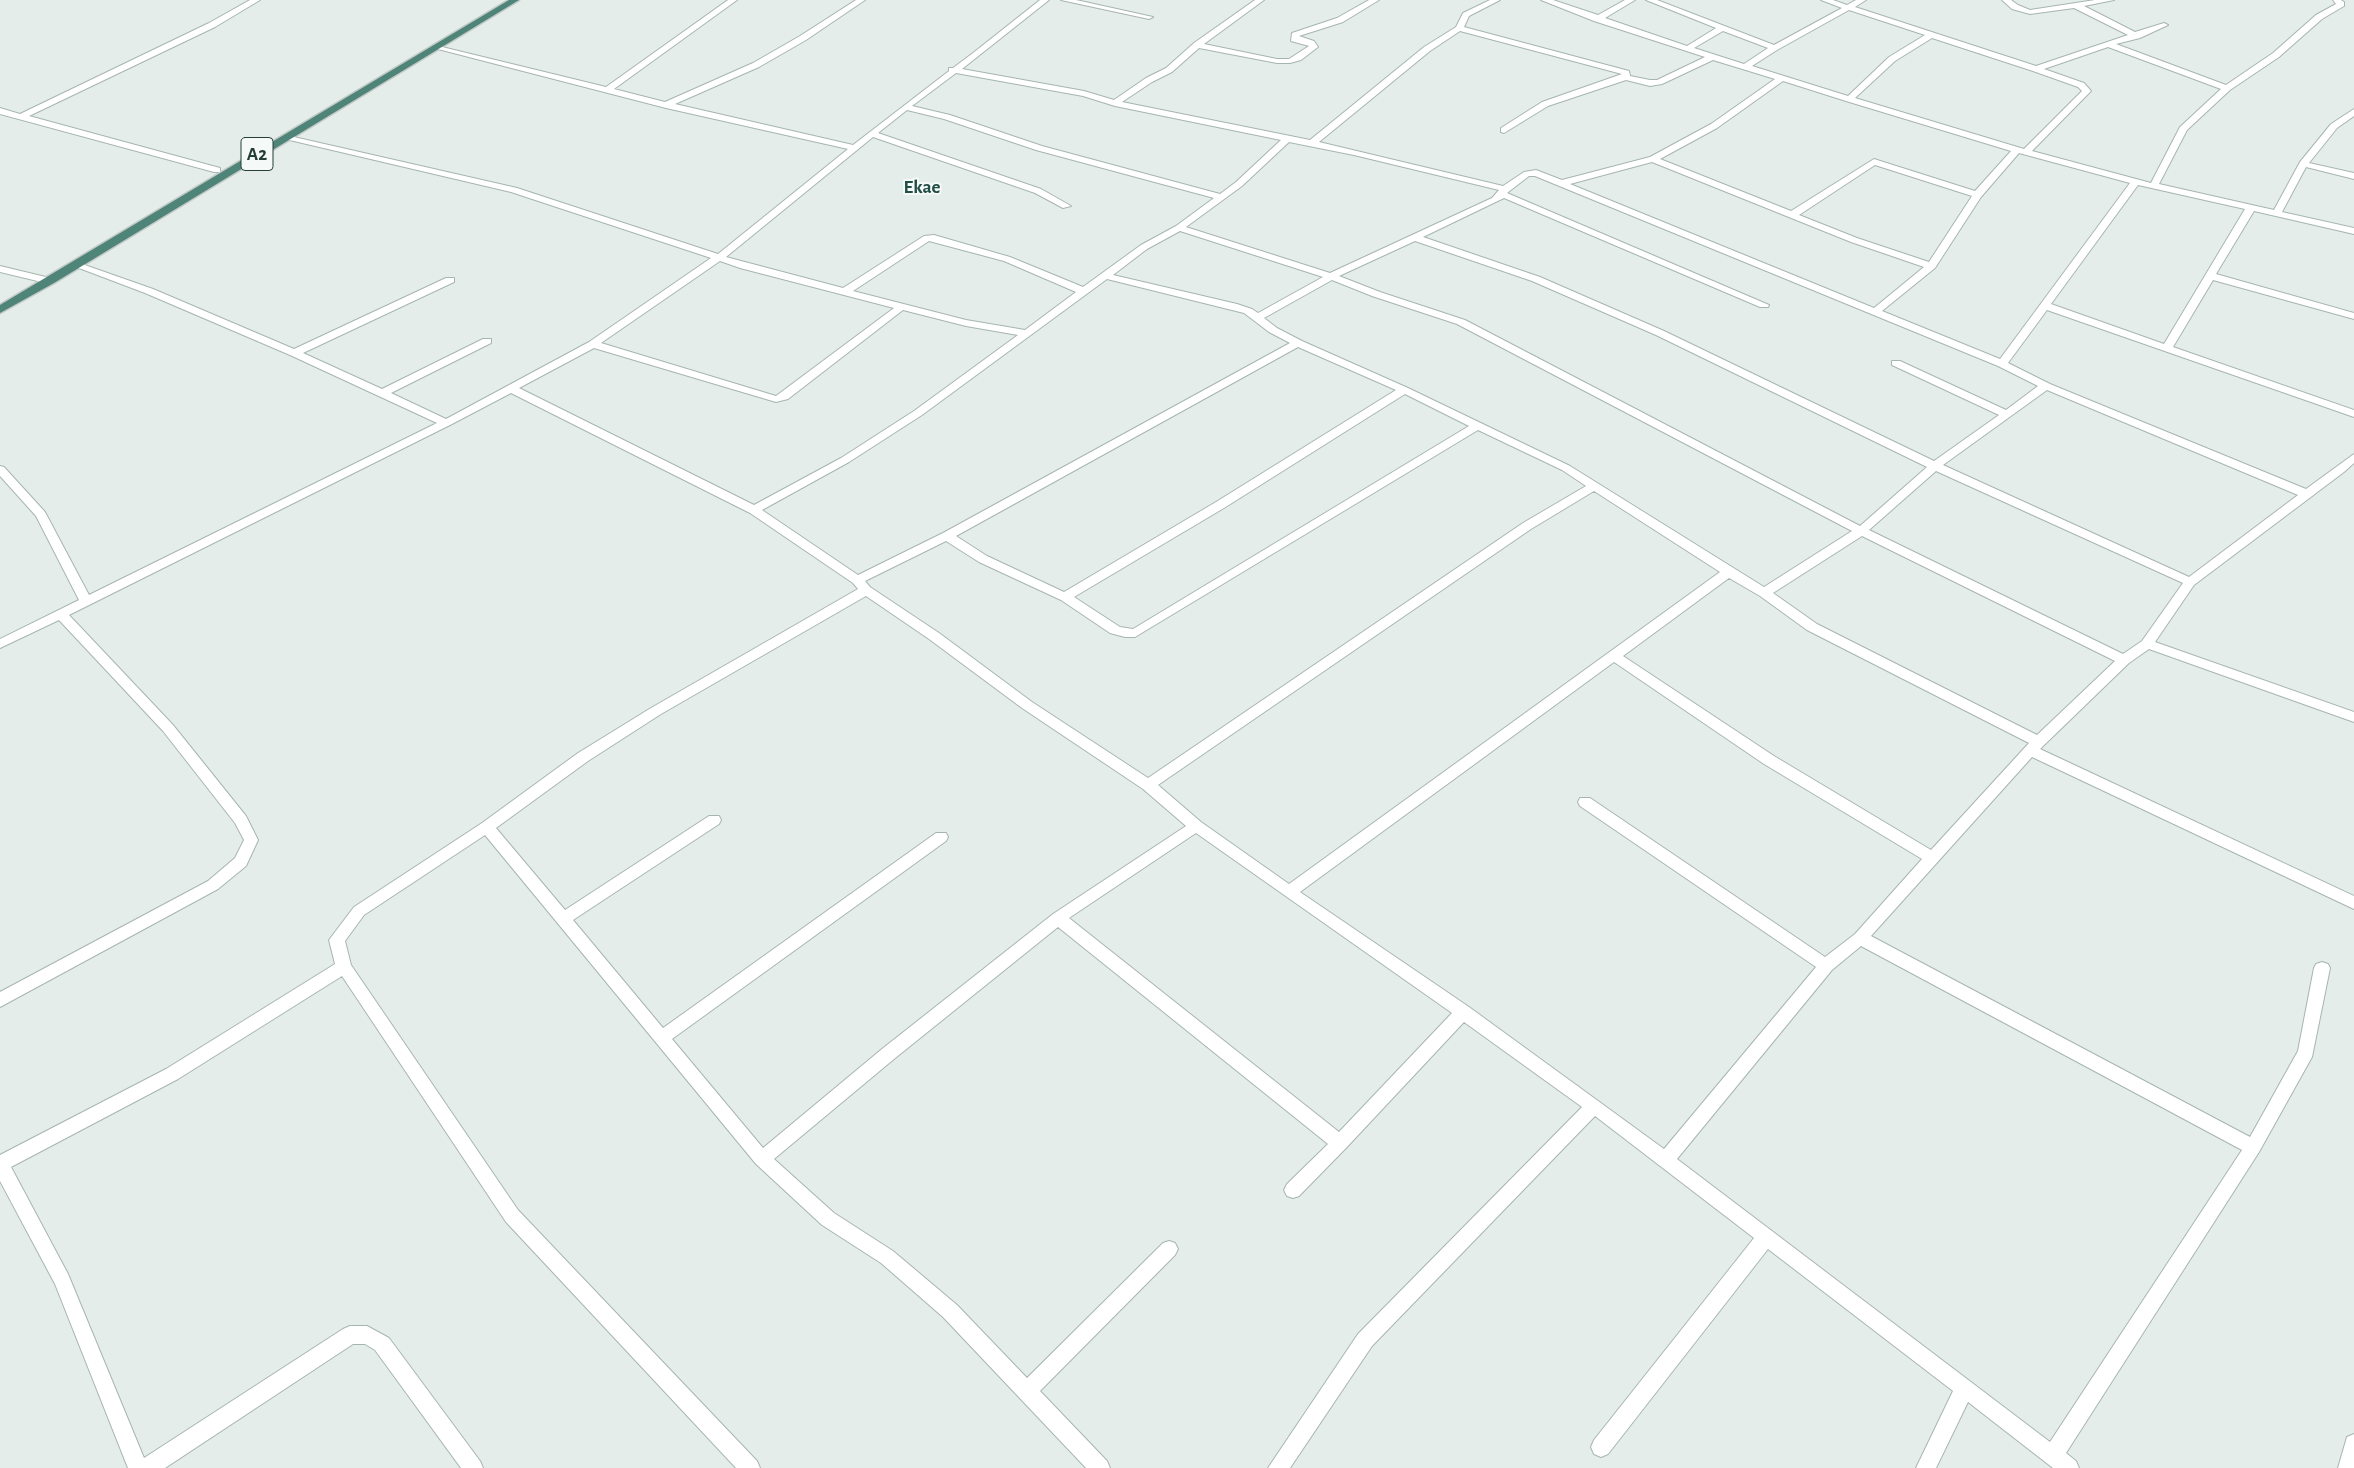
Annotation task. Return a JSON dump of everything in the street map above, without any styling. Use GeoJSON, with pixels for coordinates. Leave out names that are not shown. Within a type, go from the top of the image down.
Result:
{"type":"FeatureCollection","features":[{"type":"Feature","properties":{"kind":"highway","name":"A2"},"geometry":{"type":"LineString","coordinates":[[0,300],[506,0]]}},
{"type":"Feature","properties":{"kind":"highway","name":"A2"},"geometry":{"type":"LineString","coordinates":[[0,310],[515,0]]}},
{"type":"Feature","properties":{"kind":"street"},"geometry":{"type":"LineString","coordinates":[[22,116],[212,25],[256,0]]}},
{"type":"Feature","properties":{"kind":"street"},"geometry":{"type":"LineString","coordinates":[[609,89],[733,0]]}},
{"type":"Feature","properties":{"kind":"street"},"geometry":{"type":"LineString","coordinates":[[666,105],[756,65],[803,38],[860,0]]}},
{"type":"Feature","properties":{"kind":"street"},"geometry":{"type":"LineString","coordinates":[[0,644],[446,423],[593,344],[720,257],[905,107],[952,70],[976,56],[1045,0]]}},
{"type":"Feature","properties":{"kind":"street"},"geometry":{"type":"LineString","coordinates":[[1065,0],[1149,18]]}},
{"type":"Feature","properties":{"kind":"street"},"geometry":{"type":"LineString","coordinates":[[1115,103],[1149,80],[1169,70],[1197,45],[1260,0]]}},
{"type":"Feature","properties":{"kind":"street"},"geometry":{"type":"LineString","coordinates":[[1197,45],[1277,61],[1290,61],[1314,47],[1311,43],[1294,38],[1295,36],[1340,20],[1375,0]]}},
{"type":"Feature","properties":{"kind":"street"},"geometry":{"type":"LineString","coordinates":[[1311,144],[1370,98],[1427,49],[1459,28],[1466,15],[1496,0]]}},
{"type":"Feature","properties":{"kind":"street"},"geometry":{"type":"LineString","coordinates":[[1545,0],[1781,79],[2021,151],[2136,182],[2354,230]]}},
{"type":"Feature","properties":{"kind":"street"},"geometry":{"type":"LineString","coordinates":[[1597,18],[1632,0]]}},
{"type":"Feature","properties":{"kind":"street"},"geometry":{"type":"LineString","coordinates":[[1650,0],[1774,48]]}},
{"type":"Feature","properties":{"kind":"street"},"geometry":{"type":"LineString","coordinates":[[1825,0],[2036,69],[2081,85],[2087,91],[2021,151],[1977,195],[1931,266],[1875,312]]}},
{"type":"Feature","properties":{"kind":"street"},"geometry":{"type":"LineString","coordinates":[[1746,67],[1774,48],[1862,0]]}},
{"type":"Feature","properties":{"kind":"street"},"geometry":{"type":"LineString","coordinates":[[2006,0],[2014,7],[2030,12],[2110,0]]}},
{"type":"Feature","properties":{"kind":"street"},"geometry":{"type":"LineString","coordinates":[[2154,186],[2183,129],[2227,88],[2276,55],[2319,17],[2341,4],[2337,0]]}},
{"type":"Feature","properties":{"kind":"street"},"geometry":{"type":"LineString","coordinates":[[2075,4],[2137,36]]}},
{"type":"Feature","properties":{"kind":"street"},"geometry":{"type":"LineString","coordinates":[[2036,69],[2111,45],[2164,25]]}},
{"type":"Feature","properties":{"kind":"street"},"geometry":{"type":"LineString","coordinates":[[1459,28],[1618,70],[1626,73],[1626,77]]}},
{"type":"Feature","properties":{"kind":"street"},"geometry":{"type":"LineString","coordinates":[[1687,49],[1722,28]]}},
{"type":"Feature","properties":{"kind":"street"},"geometry":{"type":"LineString","coordinates":[[1849,99],[1876,76],[1892,59],[1933,34]]}},
{"type":"Feature","properties":{"kind":"street"},"geometry":{"type":"LineString","coordinates":[[2111,45],[2227,88]]}},
{"type":"Feature","properties":{"kind":"street"},"geometry":{"type":"LineString","coordinates":[[438,48],[609,89],[666,105],[855,148]]}},
{"type":"Feature","properties":{"kind":"street"},"geometry":{"type":"LineString","coordinates":[[1504,130],[1546,104],[1626,77],[1650,83],[1659,82],[1712,57]]}},
{"type":"Feature","properties":{"kind":"street"},"geometry":{"type":"LineString","coordinates":[[952,70],[1084,94],[1115,103],[1311,144],[1503,192],[1764,305]]}},
{"type":"Feature","properties":{"kind":"street"},"geometry":{"type":"LineString","coordinates":[[1563,183],[1654,159],[1714,126],[1781,79]]}},
{"type":"Feature","properties":{"kind":"street"},"geometry":{"type":"LineString","coordinates":[[905,107],[947,117],[1039,148],[1221,197]]}},
{"type":"Feature","properties":{"kind":"street"},"geometry":{"type":"LineString","coordinates":[[0,111],[217,170]]}},
{"type":"Feature","properties":{"kind":"street"},"geometry":{"type":"LineString","coordinates":[[2277,213],[2302,164],[2334,126],[2341,123],[2354,112]]}},
{"type":"Feature","properties":{"kind":"street"},"geometry":{"type":"LineString","coordinates":[[2341,123],[2354,126]]}},
{"type":"Feature","properties":{"kind":"street"},"geometry":{"type":"LineString","coordinates":[[873,134],[1038,191],[1066,206]]}},
{"type":"Feature","properties":{"kind":"street"},"geometry":{"type":"LineString","coordinates":[[285,138],[514,190],[744,266],[966,323],[1025,333]]}},
{"type":"Feature","properties":{"kind":"street"},"geometry":{"type":"LineString","coordinates":[[754,510],[862,450],[918,413],[1144,247],[1179,228],[1221,197],[1262,164],[1286,140]]}},
{"type":"Feature","properties":{"kind":"street"},"geometry":{"type":"LineString","coordinates":[[1654,159],[1794,214],[1854,240],[1931,266]]}},
{"type":"Feature","properties":{"kind":"street"},"geometry":{"type":"LineString","coordinates":[[1794,214],[1874,162],[1977,195]]}},
{"type":"Feature","properties":{"kind":"street"},"geometry":{"type":"LineString","coordinates":[[2302,164],[2354,176]]}},
{"type":"Feature","properties":{"kind":"street"},"geometry":{"type":"LineString","coordinates":[[1257,318],[1331,276],[1495,200],[1527,174],[1536,173],[2002,364],[2046,386],[2307,494]]}},
{"type":"Feature","properties":{"kind":"street"},"geometry":{"type":"LineString","coordinates":[[2002,364],[2136,182]]}},
{"type":"Feature","properties":{"kind":"street"},"geometry":{"type":"LineString","coordinates":[[2167,348],[2251,208]]}},
{"type":"Feature","properties":{"kind":"street"},"geometry":{"type":"LineString","coordinates":[[1179,228],[1331,276],[1376,294],[1461,322],[1862,531],[2124,660]]}},
{"type":"Feature","properties":{"kind":"street"},"geometry":{"type":"LineString","coordinates":[[1414,237],[1536,279],[1660,333],[1935,466],[2190,582]]}},
{"type":"Feature","properties":{"kind":"street"},"geometry":{"type":"LineString","coordinates":[[844,292],[926,238],[934,238],[1007,259],[1084,292]]}},
{"type":"Feature","properties":{"kind":"street"},"geometry":{"type":"LineString","coordinates":[[76,266],[149,291],[294,353],[446,423]]}},
{"type":"Feature","properties":{"kind":"street"},"geometry":{"type":"LineString","coordinates":[[0,269],[50,281]]}},
{"type":"Feature","properties":{"kind":"street"},"geometry":{"type":"LineString","coordinates":[[1106,276],[1233,306],[1298,343],[1404,390],[1566,468],[1764,593],[1812,627],[2035,746],[2354,902]]}},
{"type":"Feature","properties":{"kind":"street"},"geometry":{"type":"LineString","coordinates":[[2211,276],[2354,316]]}},
{"type":"Feature","properties":{"kind":"street"},"geometry":{"type":"LineString","coordinates":[[294,353],[450,280]]}},
{"type":"Feature","properties":{"kind":"street"},"geometry":{"type":"LineString","coordinates":[[2044,305],[2354,414]]}},
{"type":"Feature","properties":{"kind":"street"},"geometry":{"type":"LineString","coordinates":[[593,344],[776,399],[784,396],[902,306]]}},
{"type":"Feature","properties":{"kind":"street"},"geometry":{"type":"LineString","coordinates":[[383,394],[487,340]]}},
{"type":"Feature","properties":{"kind":"street"},"geometry":{"type":"LineString","coordinates":[[750,1468],[512,1216],[344,967],[337,940],[359,911],[487,827],[583,757],[656,711],[862,585],[947,536],[1298,343]]}},
{"type":"Feature","properties":{"kind":"street"},"geometry":{"type":"LineString","coordinates":[[1896,363],[2006,414]]}},
{"type":"Feature","properties":{"kind":"street"},"geometry":{"type":"LineString","coordinates":[[1764,593],[1862,531],[1935,466],[2046,386]]}},
{"type":"Feature","properties":{"kind":"street"},"geometry":{"type":"LineString","coordinates":[[510,388],[754,510],[934,636],[1026,705],[1148,785],[1196,826],[1288,892],[1463,1012],[1594,1106],[2069,1468]]}},
{"type":"Feature","properties":{"kind":"street"},"geometry":{"type":"LineString","coordinates":[[1065,597],[1220,505],[1404,390]]}},
{"type":"Feature","properties":{"kind":"street"},"geometry":{"type":"LineString","coordinates":[[947,536],[991,563],[1065,597],[1115,630],[1135,633],[1478,425]]}},
{"type":"Feature","properties":{"kind":"street"},"geometry":{"type":"LineString","coordinates":[[1665,1160],[1826,966],[1860,938],[2035,746],[2124,660],[2147,644],[2190,582],[2340,470],[2354,457]]}},
{"type":"Feature","properties":{"kind":"street"},"geometry":{"type":"LineString","coordinates":[[0,469],[41,516],[86,602]]}},
{"type":"Feature","properties":{"kind":"street"},"geometry":{"type":"LineString","coordinates":[[1148,785],[1527,526],[1594,485]]}},
{"type":"Feature","properties":{"kind":"street"},"geometry":{"type":"LineString","coordinates":[[1288,892],[1729,572]]}},
{"type":"Feature","properties":{"kind":"street"},"geometry":{"type":"LineString","coordinates":[[0,1000],[213,885],[241,862],[251,840],[241,820],[168,728],[60,614]]}},
{"type":"Feature","properties":{"kind":"street"},"geometry":{"type":"LineString","coordinates":[[2147,644],[2354,718]]}},
{"type":"Feature","properties":{"kind":"street"},"geometry":{"type":"LineString","coordinates":[[1614,657],[1769,760],[1932,858]]}},
{"type":"Feature","properties":{"kind":"street"},"geometry":{"type":"LineString","coordinates":[[1585,802],[1826,966]]}},
{"type":"Feature","properties":{"kind":"street"},"geometry":{"type":"LineString","coordinates":[[563,919],[714,820]]}},
{"type":"Feature","properties":{"kind":"street"},"geometry":{"type":"LineString","coordinates":[[762,1160],[888,1054],[1058,918],[1196,826]]}},
{"type":"Feature","properties":{"kind":"street"},"geometry":{"type":"LineString","coordinates":[[487,827],[762,1160],[828,1219],[887,1257],[950,1311],[1100,1468]]}},
{"type":"Feature","properties":{"kind":"street"},"geometry":{"type":"LineString","coordinates":[[661,1038],[940,837]]}},
{"type":"Feature","properties":{"kind":"street"},"geometry":{"type":"LineString","coordinates":[[1058,918],[1340,1143]]}},
{"type":"Feature","properties":{"kind":"street"},"geometry":{"type":"LineString","coordinates":[[1860,938],[2253,1147]]}},
{"type":"Feature","properties":{"kind":"street"},"geometry":{"type":"LineString","coordinates":[[138,1468],[62,1280],[0,1164],[172,1074],[344,967]]}},
{"type":"Feature","properties":{"kind":"street"},"geometry":{"type":"LineString","coordinates":[[2052,1455],[2253,1147],[2306,1052],[2322,968]]}},
{"type":"Feature","properties":{"kind":"street"},"geometry":{"type":"LineString","coordinates":[[1293,1190],[1340,1143],[1463,1012]]}},
{"type":"Feature","properties":{"kind":"street"},"geometry":{"type":"LineString","coordinates":[[1278,1468],[1366,1340],[1594,1106]]}},
{"type":"Feature","properties":{"kind":"street"},"geometry":{"type":"LineString","coordinates":[[1601,1447],[1766,1237]]}},
{"type":"Feature","properties":{"kind":"street"},"geometry":{"type":"LineString","coordinates":[[1027,1391],[1169,1249]]}},
{"type":"Feature","properties":{"kind":"street"},"geometry":{"type":"LineString","coordinates":[[147,1468],[350,1335],[368,1336],[382,1344],[473,1468]]}},
{"type":"Feature","properties":{"kind":"street"},"geometry":{"type":"LineString","coordinates":[[1926,1468],[1964,1389]]}},
{"type":"Feature","properties":{"kind":"street"},"geometry":{"type":"LineString","coordinates":[[2348,1468],[2354,1444]]}},
{"type":"Feature","properties":{"kind":"district","name":"Ekae"},"geometry":{"type":"Point","coordinates":[922,187]}}]}
